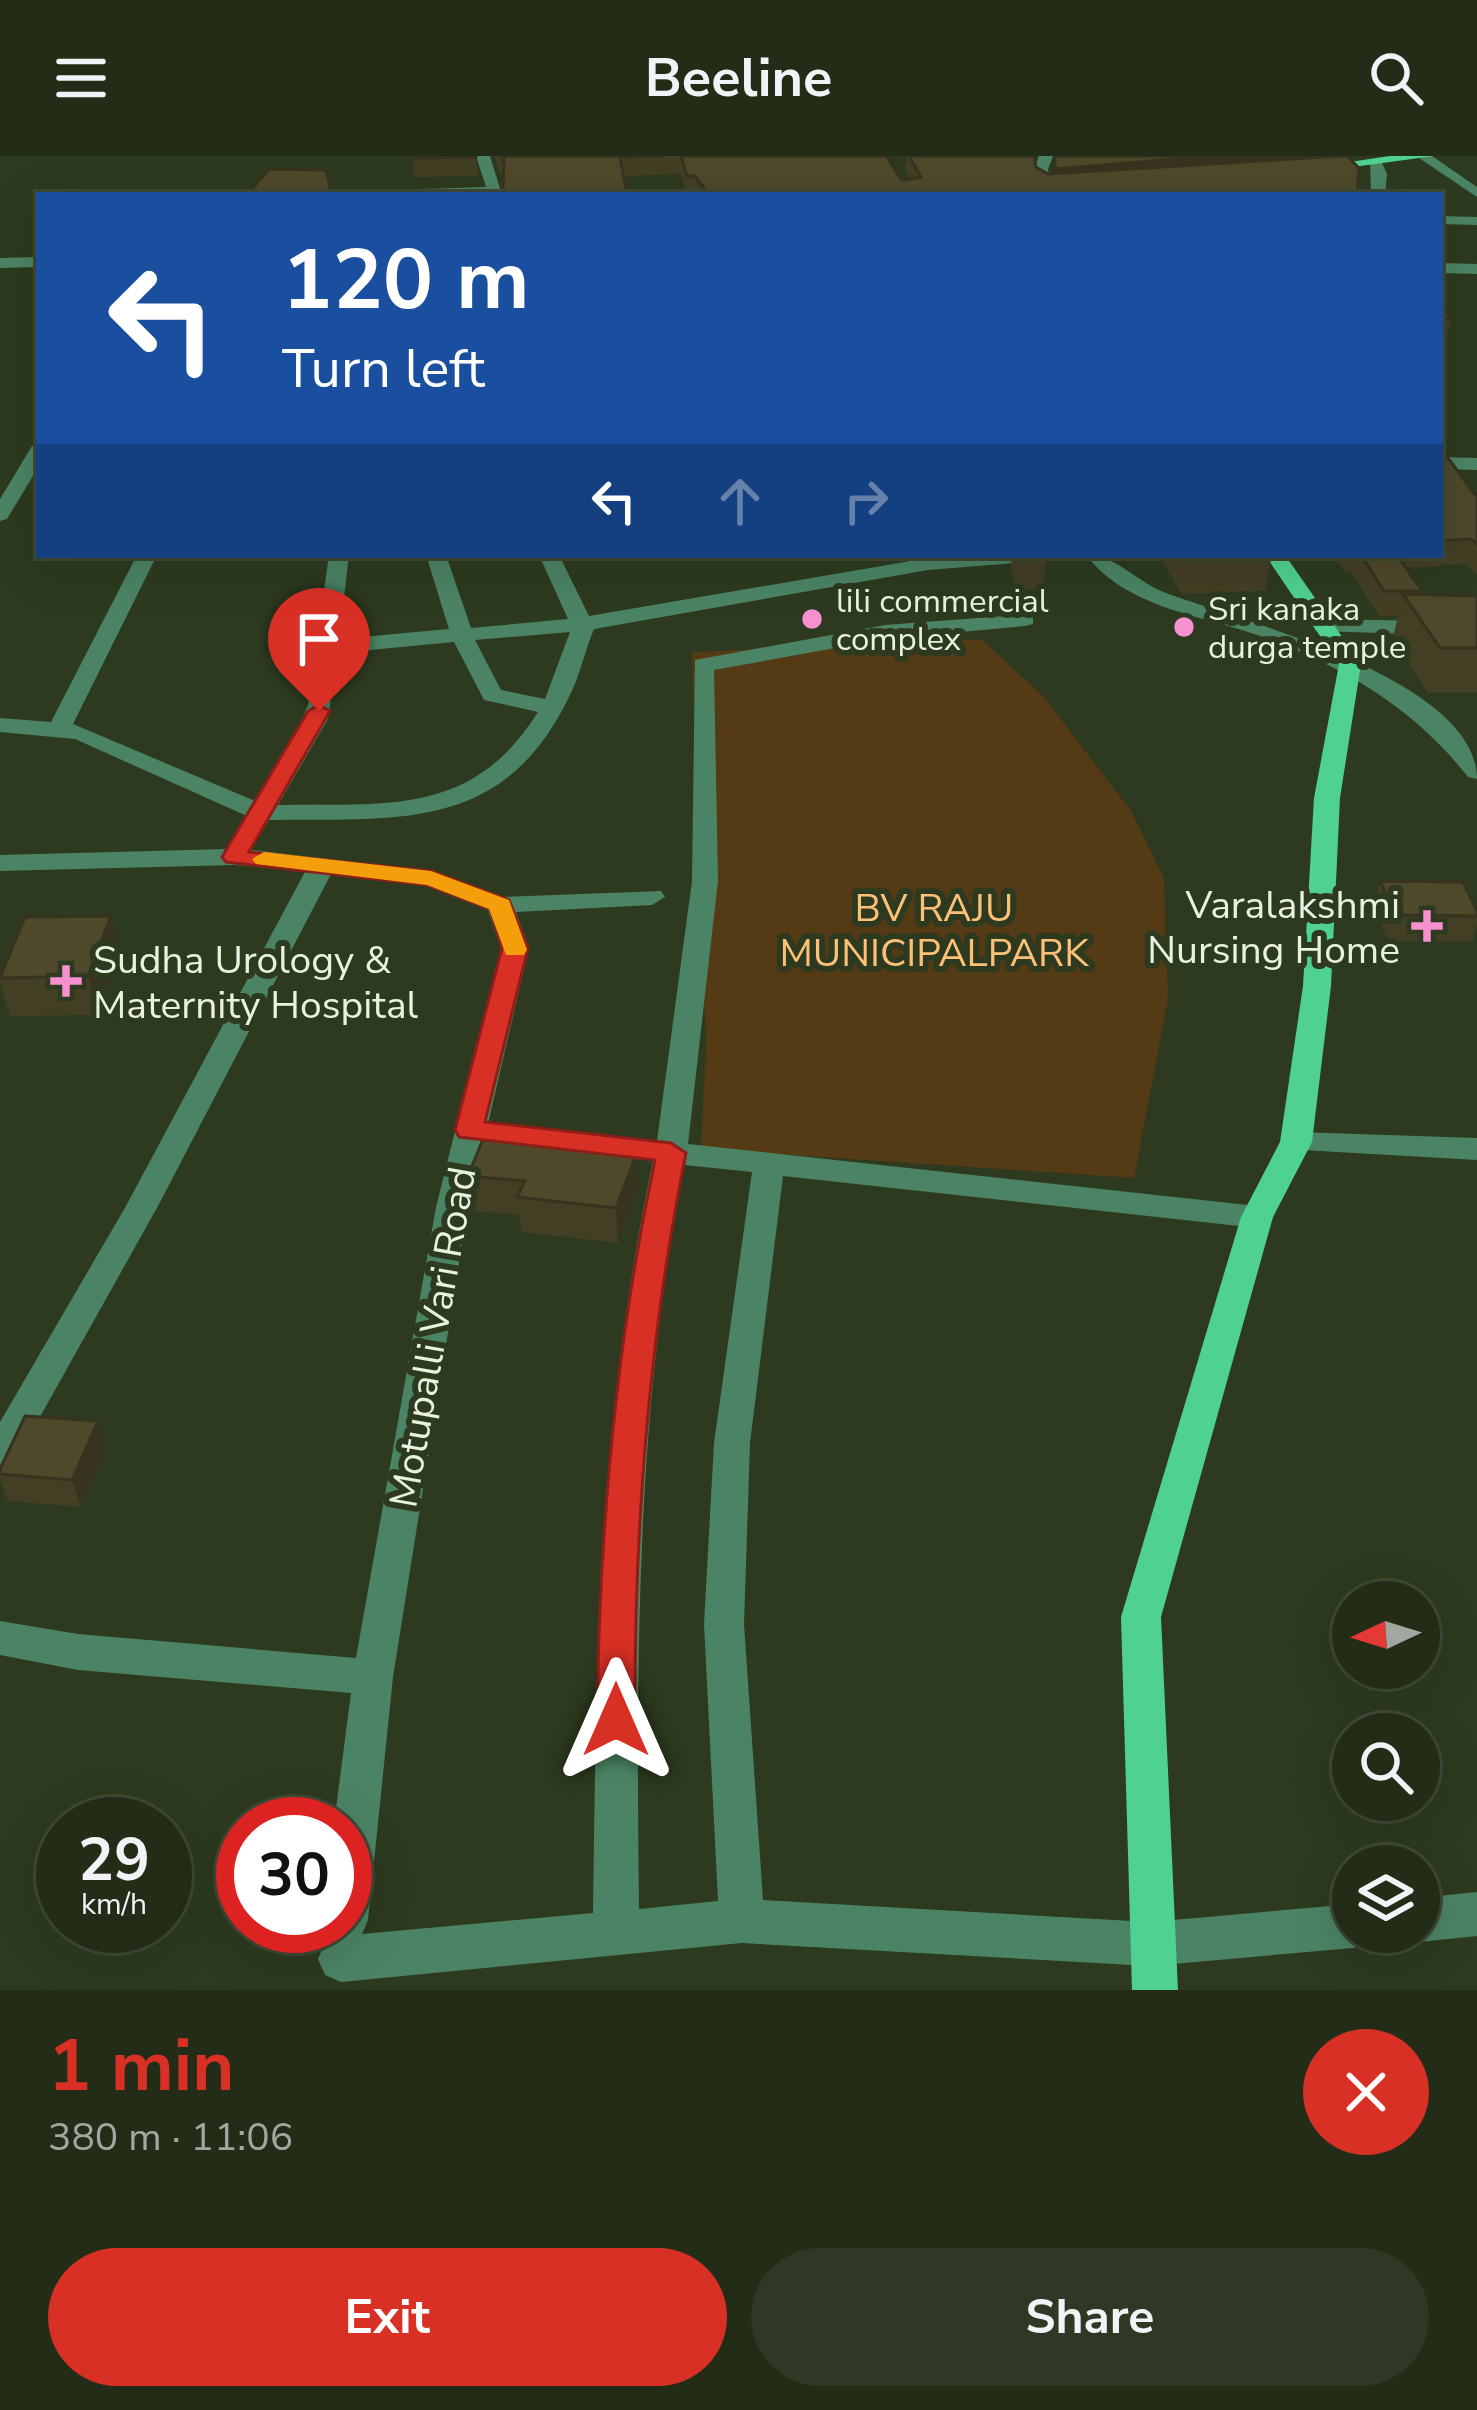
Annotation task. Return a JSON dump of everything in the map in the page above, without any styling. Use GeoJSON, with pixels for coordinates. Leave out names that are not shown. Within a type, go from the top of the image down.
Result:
{"type":"FeatureCollection","features":[{"type":"Feature","properties":{"kind":"main road"},"geometry":{"type":"LineString","coordinates":[[1297,169],[1425,156]]}},
{"type":"Feature","properties":{"kind":"main road"},"geometry":{"type":"LineString","coordinates":[[1050,190],[1069,184]]}},
{"type":"Feature","properties":{"kind":"main road"},"geometry":{"type":"LineString","coordinates":[[1155,1990],[1141,1617],[1257,1217],[1296,1142],[1317,986],[1327,798],[1350,664],[1277,558]]}},
{"type":"Feature","properties":{"kind":"street"},"geometry":{"type":"LineString","coordinates":[[482,156],[494,192]]}},
{"type":"Feature","properties":{"kind":"street"},"geometry":{"type":"LineString","coordinates":[[1046,156],[1041,169],[1050,190]]}},
{"type":"Feature","properties":{"kind":"street"},"geometry":{"type":"LineString","coordinates":[[1425,156],[1474,191]]}},
{"type":"Feature","properties":{"kind":"street"},"geometry":{"type":"LineString","coordinates":[[1378,192],[1381,160]]}},
{"type":"Feature","properties":{"kind":"street"},"geometry":{"type":"LineString","coordinates":[[1436,188],[1474,191]]}},
{"type":"Feature","properties":{"kind":"street"},"geometry":{"type":"LineString","coordinates":[[1443,220],[1477,221]]}},
{"type":"Feature","properties":{"kind":"street"},"geometry":{"type":"LineString","coordinates":[[0,263],[36,262]]}},
{"type":"Feature","properties":{"kind":"street"},"geometry":{"type":"LineString","coordinates":[[1443,268],[1477,269]]}},
{"type":"Feature","properties":{"kind":"street"},"geometry":{"type":"LineString","coordinates":[[1443,463],[1477,464]]}},
{"type":"Feature","properties":{"kind":"street"},"geometry":{"type":"LineString","coordinates":[[0,515],[34,468]]}},
{"type":"Feature","properties":{"kind":"street"},"geometry":{"type":"LineString","coordinates":[[61,727],[146,558]]}},
{"type":"Feature","properties":{"kind":"street"},"geometry":{"type":"LineString","coordinates":[[234,857],[319,711],[329,647],[330,587],[338,558]]}},
{"type":"Feature","properties":{"kind":"street"},"geometry":{"type":"LineString","coordinates":[[437,558],[463,638],[492,695],[552,708]]}},
{"type":"Feature","properties":{"kind":"street"},"geometry":{"type":"LineString","coordinates":[[550,558],[561,588],[583,624]]}},
{"type":"Feature","properties":{"kind":"street"},"geometry":{"type":"LineString","coordinates":[[329,647],[583,624],[870,564],[983,558]]}},
{"type":"Feature","properties":{"kind":"street"},"geometry":{"type":"LineString","coordinates":[[1098,558],[1109,572],[1159,599],[1246,623],[1350,664],[1460,747],[1477,772]]}},
{"type":"Feature","properties":{"kind":"street"},"geometry":{"type":"LineString","coordinates":[[616,1933],[616,1634],[645,1279],[671,1153],[705,881],[703,665],[885,632],[1025,619]]}},
{"type":"Feature","properties":{"kind":"street"},"geometry":{"type":"LineString","coordinates":[[0,724],[61,727],[261,813],[369,810],[448,799],[481,788],[522,752],[552,708],[583,624]]}},
{"type":"Feature","properties":{"kind":"street"},"geometry":{"type":"LineString","coordinates":[[1324,626],[1477,629]]}},
{"type":"Feature","properties":{"kind":"street"},"geometry":{"type":"LineString","coordinates":[[0,863],[234,857],[431,879],[500,905],[652,897]]}},
{"type":"Feature","properties":{"kind":"street"},"geometry":{"type":"LineString","coordinates":[[0,1455],[142,1206],[322,865]]}},
{"type":"Feature","properties":{"kind":"street","name":"Motupalli Vari Road"},"geometry":{"type":"LineString","coordinates":[[359,1797],[373,1678],[448,1230],[515,948],[500,905]]}},
{"type":"Feature","properties":{"kind":"street"},"geometry":{"type":"LineString","coordinates":[[469,1130],[1257,1217]]}},
{"type":"Feature","properties":{"kind":"street"},"geometry":{"type":"LineString","coordinates":[[1296,1142],[1477,1149]]}},
{"type":"Feature","properties":{"kind":"street"},"geometry":{"type":"LineString","coordinates":[[742,1921],[724,1624],[732,1443],[769,1162]]}},
{"type":"Feature","properties":{"kind":"street"},"geometry":{"type":"LineString","coordinates":[[0,1637],[78,1652],[373,1678]]}},
{"type":"Feature","properties":{"kind":"street"},"geometry":{"type":"LineString","coordinates":[[1440,1918],[1477,1915]]}},
{"type":"Feature","properties":{"kind":"street"},"geometry":{"type":"LineString","coordinates":[[372,1947],[742,1921],[1150,1944],[1332,1928]]}},
{"type":"Feature","properties":{"kind":"green space","name":"BV RAJU MUNICIPALPARK"},"geometry":{"type":"Polygon","coordinates":[[[981,639],[1044,697],[1131,811],[1164,878],[1168,999],[1134,1178],[701,1149],[706,1045],[692,652],[981,639]]]}},
{"type":"Feature","properties":{"kind":"building"},"geometry":{"type":"Polygon","coordinates":[[[476,156],[476,157],[413,158],[476,156]]]}},
{"type":"Feature","properties":{"kind":"building"},"geometry":{"type":"Polygon","coordinates":[[[499,156],[664,156],[620,157],[626,192],[506,192],[504,157],[499,156]]]}},
{"type":"Feature","properties":{"kind":"building"},"geometry":{"type":"Polygon","coordinates":[[[681,156],[886,156],[902,180],[921,177],[909,156],[1034,156],[1036,167],[1048,174],[1340,156],[1347,156],[1359,168],[1357,192],[707,192],[695,176],[687,176],[681,156]]]}},
{"type":"Feature","properties":{"kind":"building"},"geometry":{"type":"Polygon","coordinates":[[[1055,156],[1212,156],[1055,169],[1055,156]]]}},
{"type":"Feature","properties":{"kind":"building"},"geometry":{"type":"Polygon","coordinates":[[[269,169],[326,170],[331,192],[235,192],[251,190],[269,169]]]}},
{"type":"Feature","properties":{"kind":"building"},"geometry":{"type":"Polygon","coordinates":[[[1443,451],[1477,495],[1477,544],[1471,539],[1443,541],[1443,451]]]}},
{"type":"Feature","properties":{"kind":"building"},"geometry":{"type":"Polygon","coordinates":[[[1363,558],[1399,558],[1422,591],[1384,591],[1363,558]]]}},
{"type":"Feature","properties":{"kind":"building"},"geometry":{"type":"Polygon","coordinates":[[[1403,594],[1477,596],[1477,648],[1440,648],[1403,594]]]}},
{"type":"Feature","properties":{"kind":"building"},"geometry":{"type":"Polygon","coordinates":[[[1380,881],[1463,882],[1477,916],[1395,915],[1380,881]]]}},
{"type":"Feature","properties":{"kind":"building"},"geometry":{"type":"Polygon","coordinates":[[[111,916],[88,976],[0,978],[25,917],[111,916]]]}},
{"type":"Feature","properties":{"kind":"building"},"geometry":{"type":"Polygon","coordinates":[[[486,1132],[539,1134],[533,1144],[637,1153],[616,1208],[517,1197],[525,1181],[468,1176],[486,1132]]]}},
{"type":"Feature","properties":{"kind":"building"},"geometry":{"type":"Polygon","coordinates":[[[25,1416],[98,1421],[72,1480],[0,1474],[25,1416]]]}},
{"type":"Feature","properties":{"kind":"slow traffic"},"geometry":{"type":"LineString","coordinates":[[264,859],[431,879],[500,905],[515,950]]}},
{"type":"Feature","properties":{"kind":"place","name":"lili commercial complex"},"geometry":{"type":"Point","coordinates":[812,619]}},
{"type":"Feature","properties":{"kind":"place","name":"Sri kanaka durga temple"},"geometry":{"type":"Point","coordinates":[1184,627]}},
{"type":"Feature","properties":{"kind":"place","name":"Varalakshmi Nursing Home"},"geometry":{"type":"Point","coordinates":[1427,926]}},
{"type":"Feature","properties":{"kind":"place","name":"Sudha Urology & Maternity Hospital"},"geometry":{"type":"Point","coordinates":[66,981]}},
{"type":"Feature","properties":{"kind":"route"},"geometry":{"type":"LineString","coordinates":[[319,711],[234,857],[431,879],[500,905],[515,948],[469,1130],[671,1153],[645,1279],[616,1634],[616,1720]]}}]}
